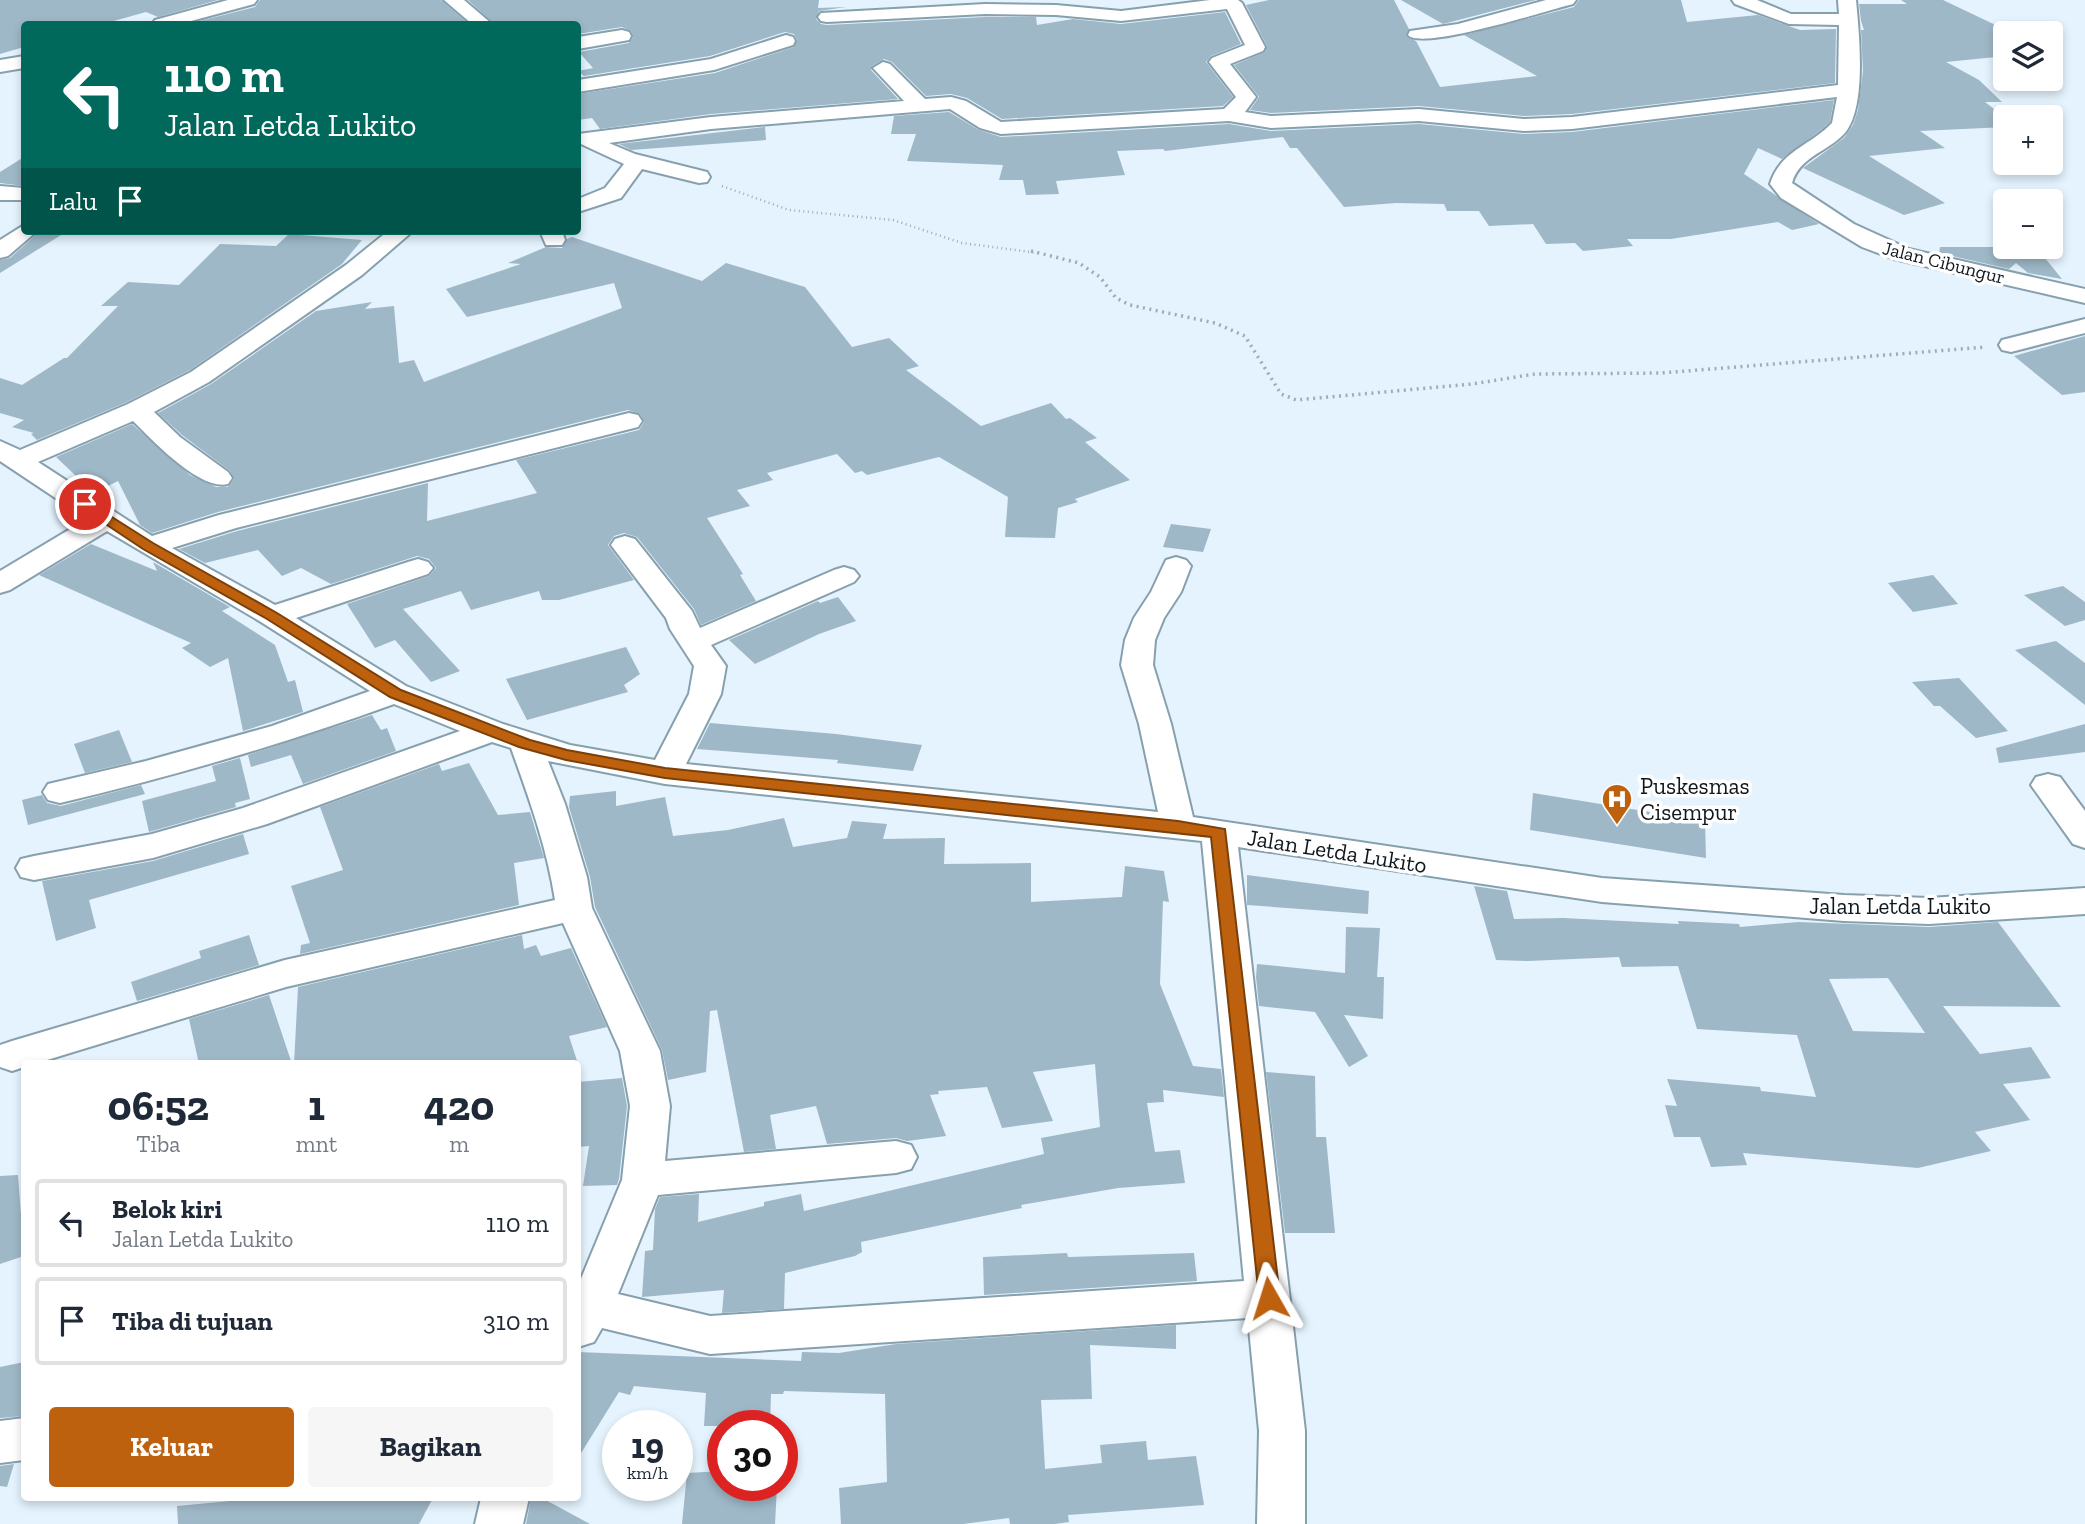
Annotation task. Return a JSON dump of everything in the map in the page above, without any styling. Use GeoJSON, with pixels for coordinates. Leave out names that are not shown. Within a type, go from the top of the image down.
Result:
{"type":"FeatureCollection","features":[{"type":"Feature","properties":{"kind":"street"},"geometry":{"type":"LineString","coordinates":[[171,21],[248,0]]}},
{"type":"Feature","properties":{"kind":"street"},"geometry":{"type":"LineString","coordinates":[[1417,35],[1459,29],[1567,0]]}},
{"type":"Feature","properties":{"kind":"street"},"geometry":{"type":"LineString","coordinates":[[1741,0],[1789,19],[1848,10]]}},
{"type":"Feature","properties":{"kind":"street"},"geometry":{"type":"LineString","coordinates":[[457,1],[480,21]]}},
{"type":"Feature","properties":{"kind":"street"},"geometry":{"type":"LineString","coordinates":[[827,18],[864,8],[1056,10],[1121,16],[1230,3],[1236,7],[1256,47],[1219,62],[1227,75],[1242,88],[1246,97],[1229,115]]}},
{"type":"Feature","properties":{"kind":"street","name":"Jalan Cibungur"},"geometry":{"type":"LineString","coordinates":[[1848,10],[1847,90],[1843,122],[1826,139],[1805,151],[1784,171],[1781,184],[1789,193],[1870,242],[1902,254],[2085,296]]}},
{"type":"Feature","properties":{"kind":"street"},"geometry":{"type":"LineString","coordinates":[[581,43],[622,36]]}},
{"type":"Feature","properties":{"kind":"street"},"geometry":{"type":"LineString","coordinates":[[581,86],[714,64],[786,41]]}},
{"type":"Feature","properties":{"kind":"street"},"geometry":{"type":"LineString","coordinates":[[0,66],[21,62]]}},
{"type":"Feature","properties":{"kind":"street"},"geometry":{"type":"LineString","coordinates":[[883,68],[919,104]]}},
{"type":"Feature","properties":{"kind":"street"},"geometry":{"type":"LineString","coordinates":[[583,137],[919,104],[961,105],[984,124],[1001,128],[1229,115],[1271,122],[1419,115],[1524,125],[1572,122],[1847,90]]}},
{"type":"Feature","properties":{"kind":"street"},"geometry":{"type":"LineString","coordinates":[[583,137],[611,154],[636,163],[699,177]]}},
{"type":"Feature","properties":{"kind":"street"},"geometry":{"type":"LineString","coordinates":[[581,205],[613,193],[636,163]]}},
{"type":"Feature","properties":{"kind":"street"},"geometry":{"type":"LineString","coordinates":[[0,193],[21,194]]}},
{"type":"Feature","properties":{"kind":"street"},"geometry":{"type":"LineString","coordinates":[[0,251],[21,235]]}},
{"type":"Feature","properties":{"kind":"street"},"geometry":{"type":"LineString","coordinates":[[9,455],[137,410],[200,377],[354,270],[397,235]]}},
{"type":"Feature","properties":{"kind":"street"},"geometry":{"type":"LineString","coordinates":[[2011,345],[2085,326]]}},
{"type":"Feature","properties":{"kind":"street"},"geometry":{"type":"LineString","coordinates":[[137,410],[171,443],[218,478]]}},
{"type":"Feature","properties":{"kind":"street"},"geometry":{"type":"LineString","coordinates":[[148,546],[229,521],[629,421]]}},
{"type":"Feature","properties":{"kind":"street","name":"Jalan Letda Lukito"},"geometry":{"type":"LineString","coordinates":[[9,455],[148,546],[272,616],[395,693],[508,737],[566,755],[665,773],[1178,826],[1602,890],[1844,908],[1929,911],[2085,901]]}},
{"type":"Feature","properties":{"kind":"street"},"geometry":{"type":"LineString","coordinates":[[0,584],[107,519]]}},
{"type":"Feature","properties":{"kind":"street"},"geometry":{"type":"LineString","coordinates":[[625,545],[673,607],[707,659],[710,673],[705,694],[665,773]]}},
{"type":"Feature","properties":{"kind":"street"},"geometry":{"type":"LineString","coordinates":[[1176,566],[1166,592],[1149,618],[1140,640],[1137,665],[1155,724],[1178,826]]}},
{"type":"Feature","properties":{"kind":"street"},"geometry":{"type":"LineString","coordinates":[[272,616],[418,568]]}},
{"type":"Feature","properties":{"kind":"street"},"geometry":{"type":"LineString","coordinates":[[695,641],[844,576]]}},
{"type":"Feature","properties":{"kind":"street"},"geometry":{"type":"LineString","coordinates":[[60,792],[149,771],[285,733],[395,693]]}},
{"type":"Feature","properties":{"kind":"street"},"geometry":{"type":"LineString","coordinates":[[34,868],[153,846],[508,737],[548,804],[569,877],[573,908],[640,1051],[650,1106],[643,1180],[584,1317],[710,1335],[1269,1298]]}},
{"type":"Feature","properties":{"kind":"street"},"geometry":{"type":"LineString","coordinates":[[2048,785],[2085,836]]}},
{"type":"Feature","properties":{"kind":"street"},"geometry":{"type":"LineString","coordinates":[[1219,833],[1282,1431],[1281,1524]]}},
{"type":"Feature","properties":{"kind":"street"},"geometry":{"type":"LineString","coordinates":[[12,1056],[285,974],[573,908]]}},
{"type":"Feature","properties":{"kind":"street"},"geometry":{"type":"LineString","coordinates":[[643,1180],[896,1157]]}},
{"type":"Feature","properties":{"kind":"street"},"geometry":{"type":"LineString","coordinates":[[0,1443],[21,1440]]}},
{"type":"Feature","properties":{"kind":"street"},"geometry":{"type":"LineString","coordinates":[[499,1524],[504,1501]]}},
{"type":"Feature","properties":{"kind":"path"},"geometry":{"type":"LineString","coordinates":[[699,177],[789,210],[893,220],[962,243],[1023,249],[1079,263],[1100,277],[1116,298],[1130,305],[1215,323],[1245,336],[1281,394],[1296,400],[1472,384],[1535,374],[1661,373],[2011,345]]}},
{"type":"Feature","properties":{"kind":"building"},"geometry":{"type":"Polygon","coordinates":[[[0,0],[218,0],[158,17],[146,12],[114,21],[21,21],[21,48],[0,54],[0,0]]]}},
{"type":"Feature","properties":{"kind":"building"},"geometry":{"type":"Polygon","coordinates":[[[260,0],[441,0],[466,21],[200,21],[255,7],[260,0]]]}},
{"type":"Feature","properties":{"kind":"building"},"geometry":{"type":"Polygon","coordinates":[[[468,0],[819,0],[818,8],[846,7],[819,11],[816,19],[827,25],[985,17],[1036,17],[1037,25],[1073,19],[1121,24],[1225,12],[1241,44],[1211,56],[1206,62],[1233,97],[1223,106],[1002,119],[967,98],[951,94],[926,96],[892,62],[884,59],[872,66],[871,70],[898,99],[711,114],[600,129],[592,118],[581,120],[581,94],[715,73],[794,47],[797,40],[794,34],[785,32],[710,56],[584,76],[581,70],[593,68],[581,52],[629,43],[633,37],[631,31],[622,27],[581,34],[581,21],[491,21],[468,0]]]}},
{"type":"Feature","properties":{"kind":"building"},"geometry":{"type":"Polygon","coordinates":[[[1269,0],[1394,0],[1409,29],[1406,36],[1416,41],[1440,87],[1537,76],[1464,35],[1574,7],[1579,0],[1681,0],[1687,22],[1758,15],[1800,30],[1836,29],[1835,83],[1572,114],[1524,116],[1419,106],[1271,113],[1250,110],[1259,97],[1234,65],[1265,52],[1267,46],[1246,5],[1269,0]]]}},
{"type":"Feature","properties":{"kind":"building"},"geometry":{"type":"Polygon","coordinates":[[[1401,0],[1536,0],[1443,24],[1401,0]]]}},
{"type":"Feature","properties":{"kind":"building"},"geometry":{"type":"Polygon","coordinates":[[[1901,0],[1943,0],[1993,24],[1993,57],[1946,62],[1979,80],[2002,102],[1985,102],[1993,108],[1993,128],[1920,131],[1945,148],[1869,156],[1945,203],[1904,215],[1803,168],[1844,138],[1853,125],[1858,110],[1863,71],[1861,30],[1864,30],[1859,4],[1907,4],[1901,0]]]}},
{"type":"Feature","properties":{"kind":"building"},"geometry":{"type":"Polygon","coordinates":[[[1834,100],[1830,122],[1822,129],[1782,159],[1758,148],[1744,174],[1819,224],[1792,230],[1778,222],[1671,239],[1627,239],[1633,246],[1583,251],[1575,243],[1546,244],[1533,224],[1489,226],[1479,211],[1447,211],[1444,204],[1396,203],[1344,207],[1297,148],[1290,148],[1283,137],[1165,151],[1117,151],[1125,175],[1056,181],[1059,194],[1026,195],[1023,180],[999,180],[1003,165],[907,161],[916,134],[891,134],[894,116],[949,112],[979,130],[1001,137],[1229,124],[1271,131],[1419,124],[1524,134],[1572,132],[1834,100]]]}},
{"type":"Feature","properties":{"kind":"building"},"geometry":{"type":"Polygon","coordinates":[[[765,127],[766,140],[631,150],[619,144],[765,127]]]}},
{"type":"Feature","properties":{"kind":"building"},"geometry":{"type":"Polygon","coordinates":[[[21,159],[21,186],[0,183],[0,172],[21,159]]]}},
{"type":"Feature","properties":{"kind":"building"},"geometry":{"type":"Polygon","coordinates":[[[36,235],[61,235],[0,273],[0,260],[10,258],[36,235]]]}},
{"type":"Feature","properties":{"kind":"building"},"geometry":{"type":"Polygon","coordinates":[[[288,235],[362,240],[342,264],[190,370],[127,402],[37,440],[31,434],[34,433],[12,427],[24,420],[0,413],[0,378],[22,385],[67,358],[118,306],[101,306],[128,282],[179,285],[220,244],[276,246],[288,235]]]}},
{"type":"Feature","properties":{"kind":"building"},"geometry":{"type":"Polygon","coordinates":[[[572,237],[702,281],[726,263],[805,287],[852,347],[889,338],[919,366],[906,370],[981,426],[1051,403],[1066,419],[1070,418],[1097,438],[1085,442],[1130,480],[1075,499],[1078,502],[1058,508],[1055,538],[1005,537],[1008,497],[939,457],[867,475],[862,471],[855,473],[837,454],[767,473],[773,480],[737,490],[750,506],[707,518],[743,574],[740,575],[756,601],[701,625],[694,609],[637,537],[624,533],[614,536],[608,545],[634,580],[559,600],[542,600],[539,591],[471,610],[461,591],[403,609],[460,671],[431,682],[395,640],[375,648],[347,604],[429,576],[436,568],[429,559],[417,556],[331,584],[301,568],[282,576],[258,550],[205,563],[179,549],[237,531],[428,483],[427,521],[537,493],[516,460],[639,430],[644,422],[640,414],[628,410],[218,512],[152,533],[140,525],[118,481],[94,493],[56,457],[132,424],[190,475],[216,487],[228,487],[234,479],[230,471],[158,413],[211,384],[316,311],[372,302],[365,309],[394,306],[399,363],[414,360],[424,382],[622,308],[614,283],[467,317],[446,289],[521,264],[508,263],[546,247],[562,248],[567,239],[572,237]]]}},
{"type":"Feature","properties":{"kind":"building"},"geometry":{"type":"Polygon","coordinates":[[[1940,247],[1993,247],[1993,259],[2046,259],[2062,279],[2028,273],[2016,263],[2009,269],[1939,253],[1940,247]]]}},
{"type":"Feature","properties":{"kind":"building"},"geometry":{"type":"Polygon","coordinates":[[[2085,336],[2085,392],[2062,395],[2014,356],[2085,336]]]}},
{"type":"Feature","properties":{"kind":"building"},"geometry":{"type":"Polygon","coordinates":[[[1171,524],[1211,529],[1203,552],[1163,547],[1171,524]]]}},
{"type":"Feature","properties":{"kind":"building"},"geometry":{"type":"Polygon","coordinates":[[[91,544],[157,571],[153,562],[230,607],[222,611],[275,645],[288,682],[295,680],[303,712],[243,731],[228,658],[210,667],[182,648],[191,643],[39,575],[91,544]]]}},
{"type":"Feature","properties":{"kind":"building"},"geometry":{"type":"Polygon","coordinates":[[[1933,575],[1958,604],[1913,612],[1888,583],[1933,575]]]}},
{"type":"Feature","properties":{"kind":"building"},"geometry":{"type":"Polygon","coordinates":[[[2063,586],[2085,602],[2085,620],[2065,626],[2024,595],[2063,586]]]}},
{"type":"Feature","properties":{"kind":"building"},"geometry":{"type":"Polygon","coordinates":[[[838,597],[856,621],[819,634],[755,664],[729,640],[818,601],[820,603],[838,597]]]}},
{"type":"Feature","properties":{"kind":"building"},"geometry":{"type":"Polygon","coordinates":[[[2056,641],[2085,663],[2085,705],[2015,650],[2056,641]]]}},
{"type":"Feature","properties":{"kind":"building"},"geometry":{"type":"Polygon","coordinates":[[[626,647],[640,674],[624,685],[628,692],[527,720],[506,679],[626,647]]]}},
{"type":"Feature","properties":{"kind":"building"},"geometry":{"type":"Polygon","coordinates":[[[1959,678],[2008,731],[1976,738],[1940,706],[1934,706],[1912,682],[1959,678]]]}},
{"type":"Feature","properties":{"kind":"building"},"geometry":{"type":"Polygon","coordinates":[[[372,715],[381,730],[387,728],[396,751],[303,784],[291,755],[251,767],[248,755],[372,715]]]}},
{"type":"Feature","properties":{"kind":"building"},"geometry":{"type":"Polygon","coordinates":[[[710,723],[922,745],[913,771],[837,763],[838,760],[697,749],[710,723]]]}},
{"type":"Feature","properties":{"kind":"building"},"geometry":{"type":"Polygon","coordinates":[[[2085,724],[2085,752],[1999,763],[1996,748],[2085,724]]]}},
{"type":"Feature","properties":{"kind":"building"},"geometry":{"type":"Polygon","coordinates":[[[119,730],[132,762],[85,773],[74,744],[119,730]]]}},
{"type":"Feature","properties":{"kind":"building"},"geometry":{"type":"Polygon","coordinates":[[[240,758],[250,799],[235,803],[236,807],[149,832],[142,801],[216,781],[212,766],[240,758]]]}},
{"type":"Feature","properties":{"kind":"building"},"geometry":{"type":"Polygon","coordinates":[[[469,763],[498,815],[530,812],[544,858],[514,863],[519,905],[300,954],[301,945],[310,943],[291,886],[343,870],[320,807],[439,764],[442,771],[469,763]]]}},
{"type":"Feature","properties":{"kind":"building"},"geometry":{"type":"Polygon","coordinates":[[[141,785],[145,794],[28,825],[22,800],[42,795],[47,803],[61,806],[141,785]]]}},
{"type":"Feature","properties":{"kind":"building"},"geometry":{"type":"Polygon","coordinates":[[[616,791],[616,806],[665,797],[673,836],[728,830],[784,818],[793,847],[847,838],[852,821],[887,824],[883,839],[945,838],[944,864],[1031,863],[1031,902],[1122,897],[1125,866],[1164,871],[1169,902],[1163,901],[1160,984],[1193,1066],[1221,1069],[1224,1097],[1163,1090],[1164,1102],[1147,1103],[1155,1152],[1180,1150],[1185,1183],[1118,1188],[1021,1205],[1022,1208],[861,1242],[862,1252],[855,1256],[785,1273],[784,1309],[722,1313],[724,1290],[642,1297],[645,1251],[653,1250],[655,1209],[660,1197],[699,1194],[698,1222],[801,1194],[804,1211],[1044,1154],[1041,1138],[1100,1127],[1095,1064],[1033,1072],[1053,1121],[1002,1128],[987,1087],[938,1091],[939,1094],[930,1095],[946,1136],[907,1141],[896,1138],[827,1144],[816,1106],[770,1115],[776,1149],[744,1152],[717,1010],[710,1011],[706,1072],[668,1080],[662,1050],[595,907],[590,877],[569,807],[570,796],[616,791]]]}},
{"type":"Feature","properties":{"kind":"building","name":"Puskesmas Cisempur"},"geometry":{"type":"Polygon","coordinates":[[[1533,793],[1705,821],[1706,858],[1530,830],[1533,793]]]}},
{"type":"Feature","properties":{"kind":"building"},"geometry":{"type":"Polygon","coordinates":[[[243,834],[249,854],[89,900],[96,928],[56,941],[42,881],[153,861],[243,834]]]}},
{"type":"Feature","properties":{"kind":"building"},"geometry":{"type":"Polygon","coordinates":[[[1247,875],[1369,891],[1368,914],[1247,905],[1247,875]]]}},
{"type":"Feature","properties":{"kind":"building"},"geometry":{"type":"Polygon","coordinates":[[[1474,886],[1507,891],[1514,919],[1564,918],[1679,924],[1678,921],[1739,924],[1740,927],[1798,922],[1929,927],[1998,922],[2061,1007],[1943,1006],[1980,1054],[2031,1047],[2051,1078],[2003,1084],[2030,1120],[1975,1132],[1991,1151],[1918,1168],[1743,1153],[1747,1165],[1711,1167],[1700,1137],[1674,1137],[1665,1105],[1677,1106],[1667,1079],[1760,1087],[1761,1091],[1816,1097],[1797,1035],[1697,1029],[1678,966],[1622,967],[1619,957],[1496,960],[1474,886]],[[1888,978],[1829,979],[1853,1031],[1925,1033],[1888,978]]]}},
{"type":"Feature","properties":{"kind":"building"},"geometry":{"type":"Polygon","coordinates":[[[1346,927],[1380,928],[1377,977],[1384,977],[1383,1019],[1344,1015],[1368,1056],[1349,1067],[1315,1012],[1259,1006],[1256,977],[1257,964],[1345,973],[1346,927]]]}},
{"type":"Feature","properties":{"kind":"building"},"geometry":{"type":"Polygon","coordinates":[[[249,935],[259,965],[137,1001],[131,982],[201,958],[199,951],[249,935]]]}},
{"type":"Feature","properties":{"kind":"building"},"geometry":{"type":"Polygon","coordinates":[[[522,935],[524,949],[536,945],[541,956],[571,948],[607,1027],[569,1036],[577,1060],[294,1060],[298,987],[522,935]]]}},
{"type":"Feature","properties":{"kind":"building"},"geometry":{"type":"Polygon","coordinates":[[[269,995],[291,1060],[198,1060],[189,1019],[269,995]]]}},
{"type":"Feature","properties":{"kind":"building"},"geometry":{"type":"Polygon","coordinates":[[[1266,1072],[1315,1076],[1316,1137],[1326,1137],[1335,1233],[1285,1233],[1266,1072]]]}},
{"type":"Feature","properties":{"kind":"building"},"geometry":{"type":"Polygon","coordinates":[[[622,1078],[627,1106],[617,1185],[583,1186],[589,1146],[581,1147],[581,1082],[622,1078]]]}},
{"type":"Feature","properties":{"kind":"building"},"geometry":{"type":"Polygon","coordinates":[[[18,1175],[21,1257],[0,1264],[0,1176],[18,1175]]]}},
{"type":"Feature","properties":{"kind":"building"},"geometry":{"type":"Polygon","coordinates":[[[1067,1253],[1068,1257],[1194,1253],[1197,1281],[984,1295],[983,1257],[1067,1253]]]}},
{"type":"Feature","properties":{"kind":"building"},"geometry":{"type":"Polygon","coordinates":[[[1176,1325],[1176,1349],[1090,1345],[1092,1399],[1041,1400],[1045,1469],[1102,1463],[1100,1445],[1146,1441],[1148,1460],[1196,1456],[1204,1505],[1068,1515],[1069,1522],[1055,1524],[1010,1524],[1009,1518],[963,1524],[841,1524],[839,1488],[887,1482],[885,1394],[784,1391],[783,1394],[771,1394],[770,1410],[707,1410],[707,1426],[704,1426],[706,1393],[634,1386],[630,1395],[619,1392],[608,1410],[602,1410],[602,1419],[581,1453],[581,1352],[801,1361],[802,1352],[839,1353],[896,1344],[1176,1325]]]}},
{"type":"Feature","properties":{"kind":"building"},"geometry":{"type":"Polygon","coordinates":[[[21,1363],[21,1416],[0,1418],[0,1367],[21,1363]]]}},
{"type":"Feature","properties":{"kind":"building"},"geometry":{"type":"Polygon","coordinates":[[[14,1464],[7,1487],[0,1486],[0,1466],[14,1464]]]}},
{"type":"Feature","properties":{"kind":"building"},"geometry":{"type":"Polygon","coordinates":[[[707,1472],[707,1501],[776,1501],[775,1524],[682,1524],[684,1501],[693,1501],[693,1473],[707,1472]]]}},
{"type":"Feature","properties":{"kind":"building"},"geometry":{"type":"Polygon","coordinates":[[[230,1501],[431,1501],[419,1524],[178,1524],[177,1506],[230,1501]]]}},
{"type":"Feature","properties":{"kind":"building"},"geometry":{"type":"Polygon","coordinates":[[[530,1501],[548,1501],[590,1524],[526,1524],[530,1501]]]}},
{"type":"Feature","properties":{"kind":"place","name":"Puskesmas Cisempur"},"geometry":{"type":"Point","coordinates":[1617,826]}},
{"type":"Feature","properties":{"kind":"route"},"geometry":{"type":"LineString","coordinates":[[85,504],[148,546],[272,616],[395,693],[491,731],[566,755],[665,773],[1178,826],[1219,833],[1269,1298]]}}]}
